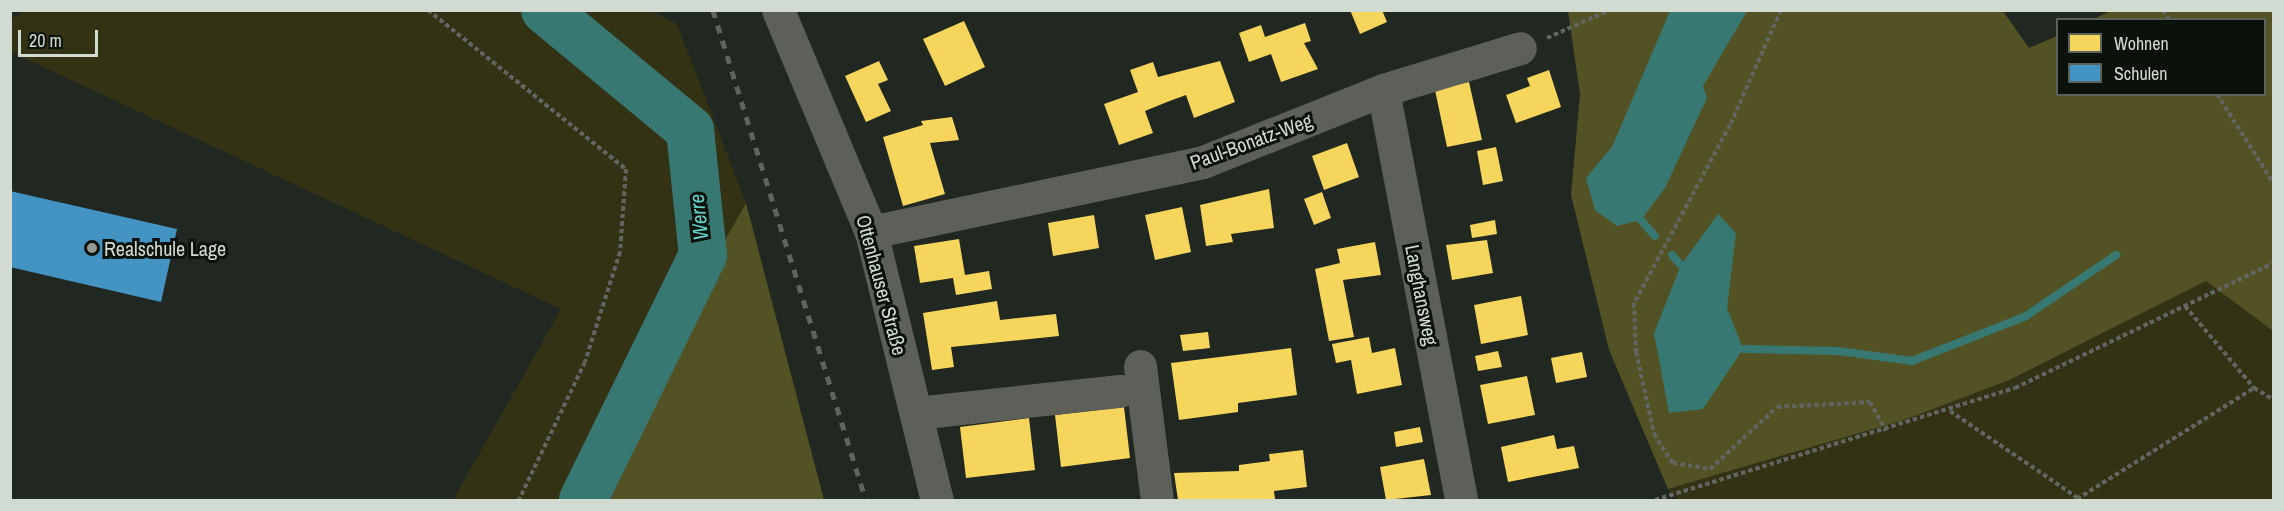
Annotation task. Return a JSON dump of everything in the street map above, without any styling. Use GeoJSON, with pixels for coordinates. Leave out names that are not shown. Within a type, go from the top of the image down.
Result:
{"type":"FeatureCollection","features":[{"type":"Feature","properties":{"kind":"street","name":"Ottenhauser Straße"},"geometry":{"type":"LineString","coordinates":[[778,10],[871,232],[937,501]]}},
{"type":"Feature","properties":{"kind":"street","name":"Paul-Bonatz-Weg"},"geometry":{"type":"LineString","coordinates":[[871,232],[1203,162],[1383,90],[1520,48]]}},
{"type":"Feature","properties":{"kind":"street","name":"Langhansweg"},"geometry":{"type":"LineString","coordinates":[[1383,90],[1461,501]]}},
{"type":"Feature","properties":{"kind":"street"},"geometry":{"type":"LineString","coordinates":[[1140,366],[1157,501]]}},
{"type":"Feature","properties":{"kind":"street"},"geometry":{"type":"LineString","coordinates":[[915,413],[1120,391]]}},
{"type":"Feature","properties":{"kind":"path"},"geometry":{"type":"LineString","coordinates":[[428,10],[626,169],[620,252],[585,362],[519,501]]}},
{"type":"Feature","properties":{"kind":"path"},"geometry":{"type":"LineString","coordinates":[[1520,48],[1610,10]]}},
{"type":"Feature","properties":{"kind":"path"},"geometry":{"type":"LineString","coordinates":[[1781,10],[1730,125],[1657,254],[1634,303],[1636,352],[1654,434],[1673,463],[1710,469],[1777,407],[1870,402],[1886,431]]}},
{"type":"Feature","properties":{"kind":"path"},"geometry":{"type":"LineString","coordinates":[[2218,96],[2274,184]]}},
{"type":"Feature","properties":{"kind":"path"},"geometry":{"type":"LineString","coordinates":[[1655,501],[1886,431],[2015,388],[2274,263]]}},
{"type":"Feature","properties":{"kind":"path"},"geometry":{"type":"LineString","coordinates":[[2185,306],[2254,388],[2274,400]]}},
{"type":"Feature","properties":{"kind":"path"},"geometry":{"type":"LineString","coordinates":[[1949,410],[2079,500],[2254,388]]}},
{"type":"Feature","properties":{"kind":"shaded area"},"geometry":{"type":"Polygon","coordinates":[[[2113,10],[2273,11],[2273,331],[2206,281],[2007,381],[1904,420],[1668,489],[1609,350],[1571,195],[1580,94],[1568,11],[2003,11],[2029,48],[2056,36],[2056,96],[2266,96],[2266,18],[2095,18],[2113,10]]]}},
{"type":"Feature","properties":{"kind":"shaded area"},"geometry":{"type":"Polygon","coordinates":[[[26,11],[651,11],[677,24],[746,203],[577,500],[453,500],[561,309],[11,52],[11,19],[26,11]]]}},
{"type":"Feature","properties":{"kind":"shaded area"},"geometry":{"type":"Polygon","coordinates":[[[746,203],[824,500],[577,500],[746,203]]]}},
{"type":"Feature","properties":{"kind":"shaded area"},"geometry":{"type":"Polygon","coordinates":[[[2206,281],[2273,331],[2273,500],[1679,500],[1668,489],[1904,420],[2007,381],[2206,281]]]}},
{"type":"Feature","properties":{"kind":"water"},"geometry":{"type":"Polygon","coordinates":[[[1670,11],[1747,11],[1703,86],[1707,98],[1665,188],[1641,220],[1617,226],[1595,210],[1586,178],[1612,147],[1670,11]]]}},
{"type":"Feature","properties":{"kind":"water"},"geometry":{"type":"Polygon","coordinates":[[[1718,214],[1736,233],[1727,308],[1743,349],[1703,409],[1669,413],[1654,333],[1681,265],[1718,214]]]}},
{"type":"Feature","properties":{"kind":"building: Wohnen"},"geometry":{"type":"Polygon","coordinates":[[[1350,10],[1382,10],[1387,22],[1360,34],[1350,10]]]}},
{"type":"Feature","properties":{"kind":"building: Wohnen"},"geometry":{"type":"Polygon","coordinates":[[[964,21],[985,67],[945,86],[923,39],[964,21]]]}},
{"type":"Feature","properties":{"kind":"building: Wohnen"},"geometry":{"type":"Polygon","coordinates":[[[1305,23],[1311,41],[1304,43],[1318,69],[1281,82],[1271,54],[1249,62],[1239,33],[1261,25],[1265,37],[1305,23]]]}},
{"type":"Feature","properties":{"kind":"building: Wohnen"},"geometry":{"type":"Polygon","coordinates":[[[879,61],[888,80],[878,84],[891,111],[866,122],[845,76],[879,61]]]}},
{"type":"Feature","properties":{"kind":"building: Wohnen"},"geometry":{"type":"Polygon","coordinates":[[[1220,61],[1235,102],[1194,118],[1186,95],[1167,102],[1145,111],[1153,133],[1119,145],[1104,104],[1138,92],[1130,70],[1153,62],[1158,77],[1220,61]]]}},
{"type":"Feature","properties":{"kind":"building: Wohnen"},"geometry":{"type":"Polygon","coordinates":[[[1549,70],[1561,107],[1516,123],[1506,95],[1530,86],[1527,78],[1549,70]]]}},
{"type":"Feature","properties":{"kind":"building: Wohnen"},"geometry":{"type":"Polygon","coordinates":[[[1469,82],[1482,140],[1447,147],[1435,90],[1469,82]]]}},
{"type":"Feature","properties":{"kind":"building: Wohnen"},"geometry":{"type":"Polygon","coordinates":[[[952,117],[959,140],[930,143],[945,194],[903,206],[883,137],[923,125],[921,121],[952,117]]]}},
{"type":"Feature","properties":{"kind":"building: Wohnen"},"geometry":{"type":"Polygon","coordinates":[[[1347,143],[1359,177],[1324,190],[1312,156],[1347,143]]]}},
{"type":"Feature","properties":{"kind":"building: Wohnen"},"geometry":{"type":"Polygon","coordinates":[[[1496,147],[1503,181],[1483,185],[1477,151],[1496,147]]]}},
{"type":"Feature","properties":{"kind":"building: Wohnen"},"geometry":{"type":"Polygon","coordinates":[[[1269,189],[1274,228],[1231,234],[1233,242],[1206,246],[1200,205],[1269,189]]]}},
{"type":"Feature","properties":{"kind":"building: Wohnen"},"geometry":{"type":"Polygon","coordinates":[[[1322,192],[1331,218],[1314,225],[1304,199],[1322,192]]]}},
{"type":"Feature","properties":{"kind":"building: Wohnen"},"geometry":{"type":"Polygon","coordinates":[[[1182,207],[1191,252],[1155,260],[1145,215],[1182,207]]]}},
{"type":"Feature","properties":{"kind":"building: Wohnen"},"geometry":{"type":"Polygon","coordinates":[[[1094,215],[1099,248],[1053,256],[1048,223],[1094,215]]]}},
{"type":"Feature","properties":{"kind":"building: Wohnen"},"geometry":{"type":"Polygon","coordinates":[[[1495,220],[1497,234],[1472,238],[1470,225],[1495,220]]]}},
{"type":"Feature","properties":{"kind":"building: Wohnen"},"geometry":{"type":"Polygon","coordinates":[[[959,239],[965,275],[989,271],[992,289],[956,295],[953,278],[920,283],[914,246],[959,239]]]}},
{"type":"Feature","properties":{"kind":"building: Wohnen"},"geometry":{"type":"Polygon","coordinates":[[[1487,240],[1493,273],[1452,280],[1446,245],[1487,240]]]}},
{"type":"Feature","properties":{"kind":"building: Wohnen"},"geometry":{"type":"Polygon","coordinates":[[[1375,242],[1381,275],[1343,280],[1354,337],[1329,341],[1315,269],[1340,263],[1337,249],[1375,242]]]}},
{"type":"Feature","properties":{"kind":"building: Wohnen"},"geometry":{"type":"Polygon","coordinates":[[[1521,296],[1528,335],[1481,344],[1474,305],[1521,296]]]}},
{"type":"Feature","properties":{"kind":"building: Wohnen"},"geometry":{"type":"Polygon","coordinates":[[[997,301],[1000,320],[1056,314],[1059,336],[951,347],[954,367],[932,370],[923,313],[997,301]]]}},
{"type":"Feature","properties":{"kind":"building: Wohnen"},"geometry":{"type":"Polygon","coordinates":[[[1208,332],[1210,348],[1183,351],[1180,335],[1208,332]]]}},
{"type":"Feature","properties":{"kind":"building: Wohnen"},"geometry":{"type":"Polygon","coordinates":[[[1369,337],[1372,353],[1395,348],[1402,385],[1357,394],[1351,360],[1336,363],[1332,344],[1369,337]]]}},
{"type":"Feature","properties":{"kind":"building: Wohnen"},"geometry":{"type":"Polygon","coordinates":[[[1291,348],[1297,395],[1238,403],[1238,412],[1179,420],[1171,363],[1291,348]]]}},
{"type":"Feature","properties":{"kind":"building: Wohnen"},"geometry":{"type":"Polygon","coordinates":[[[1498,351],[1502,367],[1478,371],[1475,356],[1498,351]]]}},
{"type":"Feature","properties":{"kind":"building: Wohnen"},"geometry":{"type":"Polygon","coordinates":[[[1582,352],[1587,377],[1556,383],[1551,358],[1582,352]]]}},
{"type":"Feature","properties":{"kind":"building: Wohnen"},"geometry":{"type":"Polygon","coordinates":[[[1527,376],[1535,415],[1488,424],[1480,385],[1527,376]]]}},
{"type":"Feature","properties":{"kind":"building: Wohnen"},"geometry":{"type":"Polygon","coordinates":[[[1124,407],[1130,458],[1061,467],[1055,415],[1124,407]]]}},
{"type":"Feature","properties":{"kind":"building: Wohnen"},"geometry":{"type":"Polygon","coordinates":[[[1029,418],[1035,470],[966,478],[960,427],[1029,418]]]}},
{"type":"Feature","properties":{"kind":"building: Wohnen"},"geometry":{"type":"Polygon","coordinates":[[[1420,427],[1423,442],[1396,447],[1394,432],[1420,427]]]}},
{"type":"Feature","properties":{"kind":"building: Wohnen"},"geometry":{"type":"Polygon","coordinates":[[[1554,435],[1557,449],[1574,446],[1579,468],[1508,482],[1501,447],[1554,435]]]}},
{"type":"Feature","properties":{"kind":"building: Wohnen"},"geometry":{"type":"Polygon","coordinates":[[[1303,450],[1307,487],[1274,491],[1275,499],[1178,500],[1174,473],[1239,471],[1239,465],[1270,461],[1269,454],[1303,450]]]}},
{"type":"Feature","properties":{"kind":"building: Wohnen"},"geometry":{"type":"Polygon","coordinates":[[[1424,459],[1431,495],[1386,500],[1380,467],[1424,459]]]}},
{"type":"Feature","properties":{"kind":"building: Schulen","name":"Realschule Lage"},"geometry":{"type":"Polygon","coordinates":[[[10,191],[177,229],[161,302],[10,267],[10,191]]]}},
{"type":"Feature","properties":{"kind":"waterway","name":"Werre"},"geometry":{"type":"LineString","coordinates":[[545,10],[690,130],[703,255],[583,500]]}},
{"type":"Feature","properties":{"kind":"waterway"},"geometry":{"type":"LineString","coordinates":[[1641,220],[1655,236]]}},
{"type":"Feature","properties":{"kind":"waterway"},"geometry":{"type":"LineString","coordinates":[[1672,255],[1681,265]]}},
{"type":"Feature","properties":{"kind":"waterway"},"geometry":{"type":"LineString","coordinates":[[1743,349],[1838,351],[1912,361],[2026,316],[2116,255]]}},
{"type":"Feature","properties":{"kind":"railway"},"geometry":{"type":"LineString","coordinates":[[713,10],[866,500]]}},
{"type":"Feature","properties":{"kind":"place","name":"Realschule Lage"},"geometry":{"type":"Point","coordinates":[92,248]}}]}
